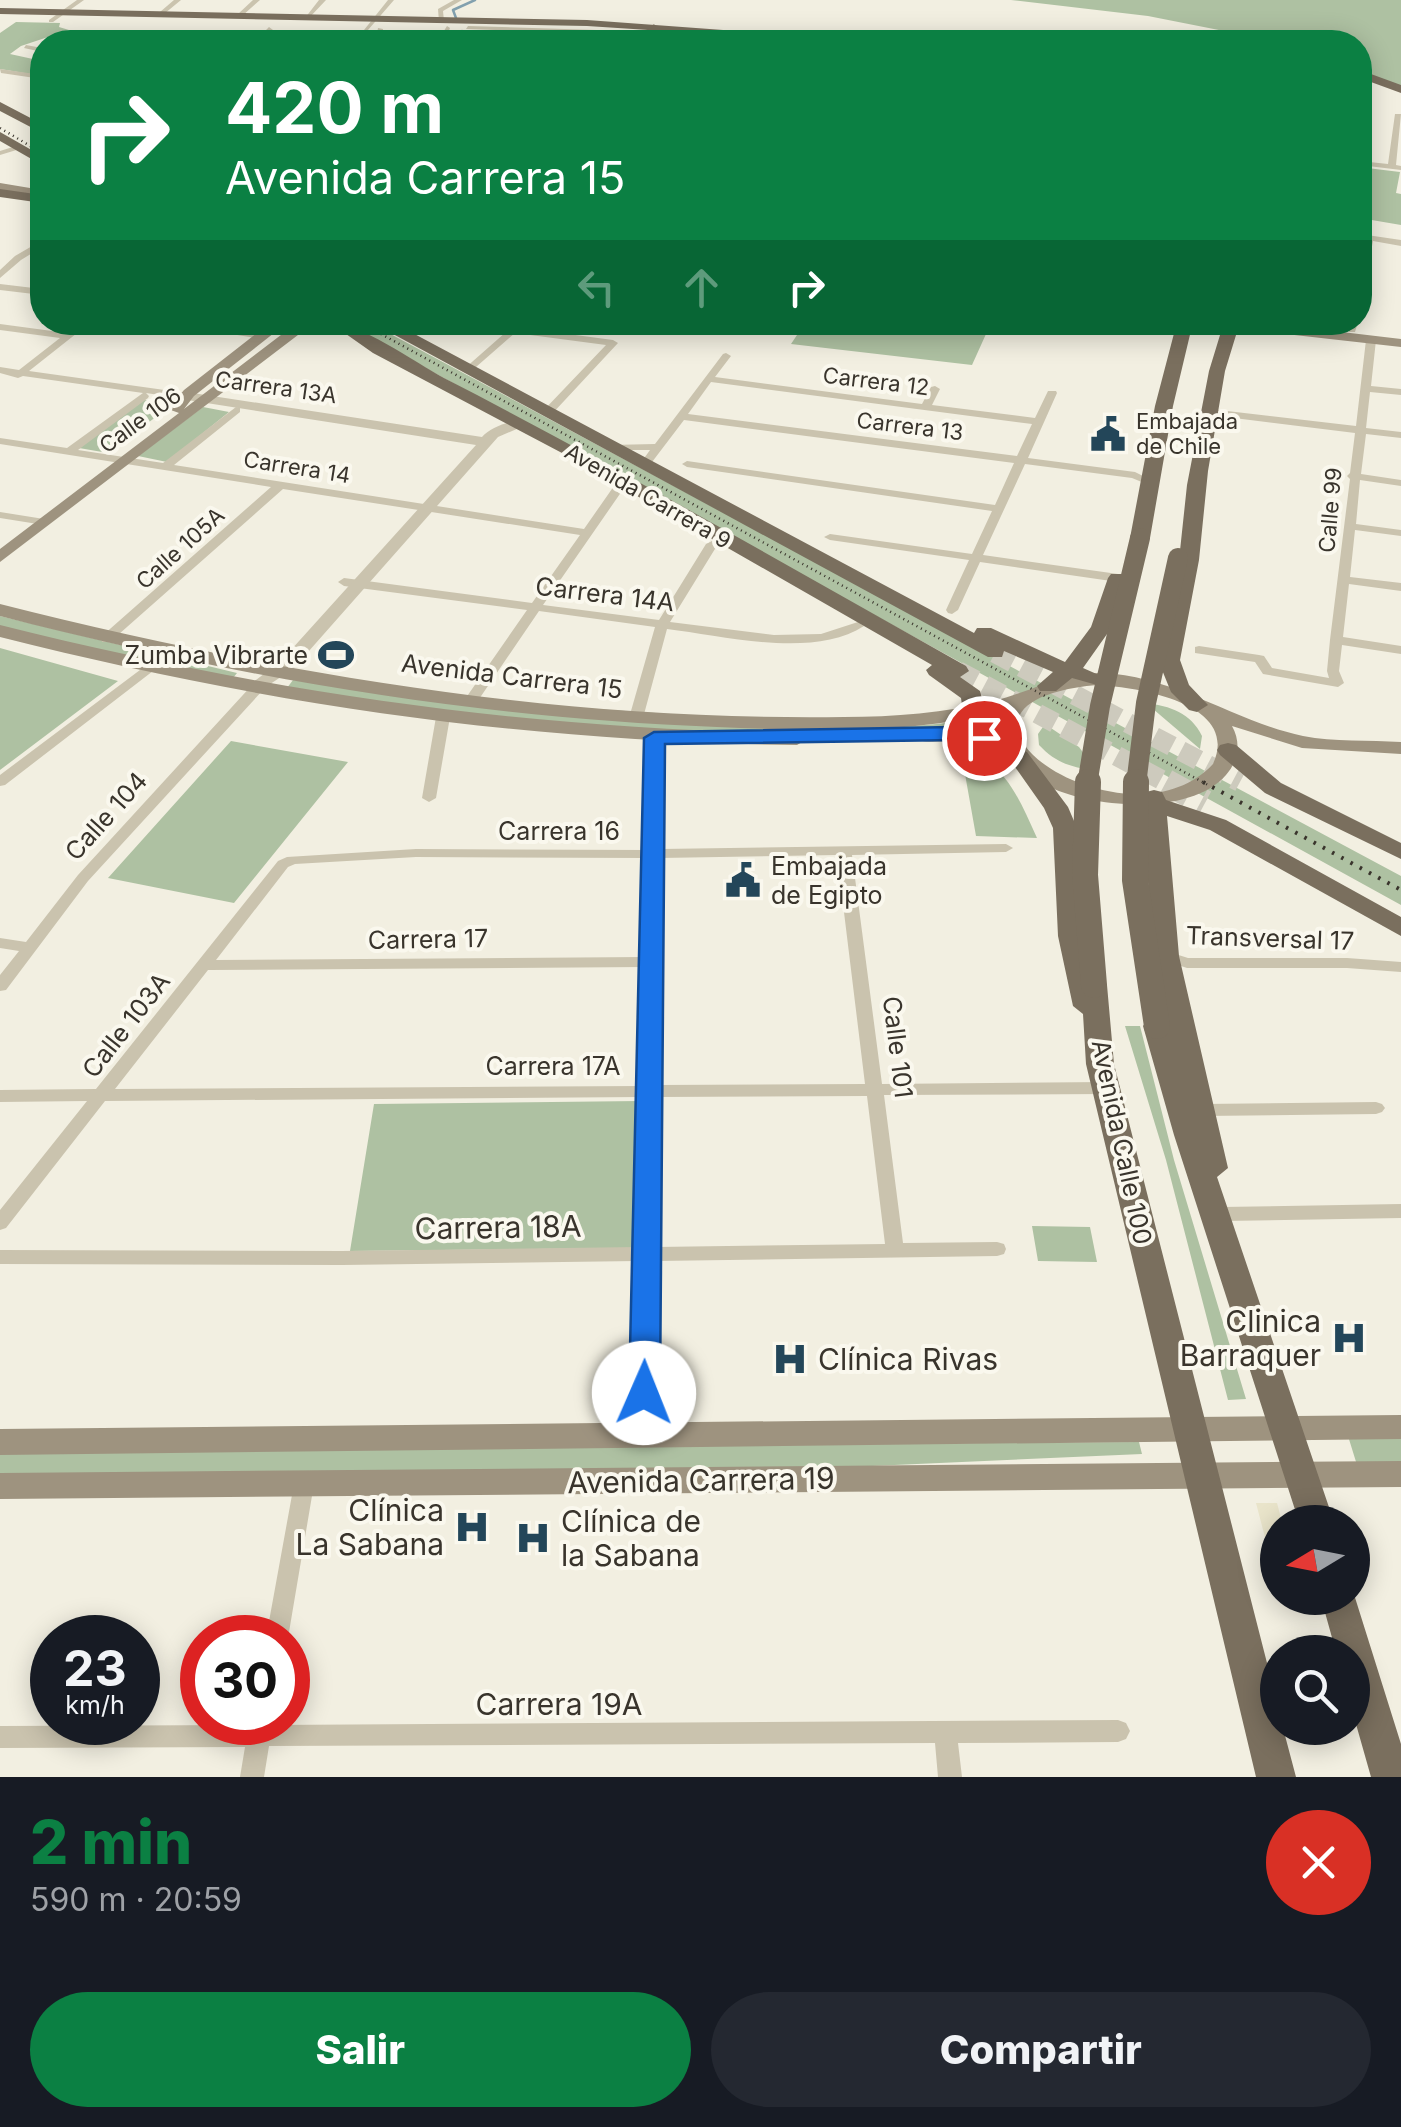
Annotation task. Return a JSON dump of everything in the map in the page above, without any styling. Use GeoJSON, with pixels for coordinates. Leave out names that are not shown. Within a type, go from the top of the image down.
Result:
{"type":"FeatureCollection","features":[{"type":"Feature","properties":{"kind":"main road"},"geometry":{"type":"LineString","coordinates":[[0,11],[185,30]]}},
{"type":"Feature","properties":{"kind":"main road"},"geometry":{"type":"LineString","coordinates":[[0,19],[444,24],[565,30]]}},
{"type":"Feature","properties":{"kind":"main road"},"geometry":{"type":"LineString","coordinates":[[444,24],[527,30]]}},
{"type":"Feature","properties":{"kind":"main road"},"geometry":{"type":"LineString","coordinates":[[333,30],[367,26]]}},
{"type":"Feature","properties":{"kind":"main road"},"geometry":{"type":"LineString","coordinates":[[1372,86],[1401,92]]}},
{"type":"Feature","properties":{"kind":"main road"},"geometry":{"type":"LineString","coordinates":[[1372,86],[1401,92]]}},
{"type":"Feature","properties":{"kind":"main road"},"geometry":{"type":"LineString","coordinates":[[0,106],[30,121]]}},
{"type":"Feature","properties":{"kind":"main road"},"geometry":{"type":"LineString","coordinates":[[0,136],[30,154]]}},
{"type":"Feature","properties":{"kind":"main road"},"geometry":{"type":"LineString","coordinates":[[0,191],[30,195]]}},
{"type":"Feature","properties":{"kind":"main road"},"geometry":{"type":"LineString","coordinates":[[1372,331],[1401,339]]}},
{"type":"Feature","properties":{"kind":"main road","name":"Calle 106"},"geometry":{"type":"LineString","coordinates":[[0,557],[39,521],[194,400],[289,335]]}},
{"type":"Feature","properties":{"kind":"main road","name":"Avenida Carrera 9"},"geometry":{"type":"LineString","coordinates":[[357,335],[958,670]]}},
{"type":"Feature","properties":{"kind":"main road","name":"Avenida Carrera 9"},"geometry":{"type":"LineString","coordinates":[[403,335],[612,448],[773,529],[881,576],[1005,650],[1097,678]]}},
{"type":"Feature","properties":{"kind":"main road","name":"Avenida Calle 100"},"geometry":{"type":"LineString","coordinates":[[1175,335],[1145,478],[1140,538],[1098,716],[1087,787],[1084,891],[1103,1076],[1276,1777]]}},
{"type":"Feature","properties":{"kind":"main road"},"geometry":{"type":"LineString","coordinates":[[1148,799],[1204,783],[1224,764],[1228,750],[1224,732],[1179,687],[1169,660],[1225,335]]}},
{"type":"Feature","properties":{"kind":"main road"},"geometry":{"type":"LineString","coordinates":[[1329,335],[1401,339]]}},
{"type":"Feature","properties":{"kind":"main road","name":"Calle 106"},"geometry":{"type":"LineString","coordinates":[[194,400],[263,336]]}},
{"type":"Feature","properties":{"kind":"main road"},"geometry":{"type":"LineString","coordinates":[[519,424],[712,544],[962,686],[974,700],[970,712],[963,716]]}},
{"type":"Feature","properties":{"kind":"main road"},"geometry":{"type":"LineString","coordinates":[[1199,472],[1142,726],[1134,792],[1137,907],[1157,1026],[1312,1505]]}},
{"type":"Feature","properties":{"kind":"main road","name":"Calle 106"},"geometry":{"type":"LineString","coordinates":[[0,546],[39,521]]}},
{"type":"Feature","properties":{"kind":"main road"},"geometry":{"type":"LineString","coordinates":[[1048,686],[1091,651],[1118,578]]}},
{"type":"Feature","properties":{"kind":"main road","name":"Avenida Carrera 15"},"geometry":{"type":"LineString","coordinates":[[0,610],[106,639],[443,717],[654,738],[955,734],[984,738],[1016,752],[1043,775],[1076,789],[1148,799]]}},
{"type":"Feature","properties":{"kind":"main road","name":"Avenida Carrera 15"},"geometry":{"type":"LineString","coordinates":[[0,631],[148,668],[267,676],[636,718],[839,723],[963,716],[1024,698],[1048,686],[1097,678],[1158,687],[1202,708]]}},
{"type":"Feature","properties":{"kind":"main road"},"geometry":{"type":"LineString","coordinates":[[1005,650],[1068,650],[1086,645],[1100,633]]}},
{"type":"Feature","properties":{"kind":"main road"},"geometry":{"type":"LineString","coordinates":[[1024,698],[1008,723],[1016,752],[1056,807],[1065,828],[1072,936],[1103,1076]]}},
{"type":"Feature","properties":{"kind":"main road"},"geometry":{"type":"LineString","coordinates":[[1202,708],[1302,742],[1401,748]]}},
{"type":"Feature","properties":{"kind":"main road"},"geometry":{"type":"LineString","coordinates":[[1228,750],[1272,788],[1399,861]]}},
{"type":"Feature","properties":{"kind":"main road"},"geometry":{"type":"LineString","coordinates":[[1240,782],[1399,861]]}},
{"type":"Feature","properties":{"kind":"main road"},"geometry":{"type":"LineString","coordinates":[[1148,799],[1168,968],[1202,1110],[1231,1262]]}},
{"type":"Feature","properties":{"kind":"main road"},"geometry":{"type":"LineString","coordinates":[[1148,799],[1218,825],[1401,928]]}},
{"type":"Feature","properties":{"kind":"main road"},"geometry":{"type":"LineString","coordinates":[[1205,803],[1401,914]]}},
{"type":"Feature","properties":{"kind":"main road"},"geometry":{"type":"LineString","coordinates":[[1155,848],[1159,836],[1172,826],[1190,822],[1218,825]]}},
{"type":"Feature","properties":{"kind":"main road","name":"Avenida Carrera 19"},"geometry":{"type":"LineString","coordinates":[[0,1442],[1401,1428]]}},
{"type":"Feature","properties":{"kind":"main road","name":"Avenida Carrera 19"},"geometry":{"type":"LineString","coordinates":[[0,1486],[1401,1474]]}},
{"type":"Feature","properties":{"kind":"main road"},"geometry":{"type":"LineString","coordinates":[[1344,1615],[1392,1777]]}},
{"type":"Feature","properties":{"kind":"street"},"geometry":{"type":"LineString","coordinates":[[56,17],[81,0]]}},
{"type":"Feature","properties":{"kind":"street"},"geometry":{"type":"LineString","coordinates":[[162,13],[178,0]]}},
{"type":"Feature","properties":{"kind":"street"},"geometry":{"type":"LineString","coordinates":[[240,16],[257,0]]}},
{"type":"Feature","properties":{"kind":"street"},"geometry":{"type":"LineString","coordinates":[[307,17],[324,0]]}},
{"type":"Feature","properties":{"kind":"street"},"geometry":{"type":"LineString","coordinates":[[367,26],[380,0]]}},
{"type":"Feature","properties":{"kind":"street"},"geometry":{"type":"LineString","coordinates":[[367,26],[391,0]]}},
{"type":"Feature","properties":{"kind":"street"},"geometry":{"type":"LineString","coordinates":[[445,30],[440,10],[460,0]]}},
{"type":"Feature","properties":{"kind":"street"},"geometry":{"type":"LineString","coordinates":[[97,11],[339,18]]}},
{"type":"Feature","properties":{"kind":"street"},"geometry":{"type":"LineString","coordinates":[[367,26],[371,30]]}},
{"type":"Feature","properties":{"kind":"street"},"geometry":{"type":"LineString","coordinates":[[26,47],[30,48]]}},
{"type":"Feature","properties":{"kind":"street"},"geometry":{"type":"LineString","coordinates":[[1,70],[30,75]]}},
{"type":"Feature","properties":{"kind":"street"},"geometry":{"type":"LineString","coordinates":[[1396,168],[1399,116]]}},
{"type":"Feature","properties":{"kind":"street"},"geometry":{"type":"LineString","coordinates":[[0,153],[19,148]]}},
{"type":"Feature","properties":{"kind":"street"},"geometry":{"type":"LineString","coordinates":[[1372,238],[1401,243]]}},
{"type":"Feature","properties":{"kind":"street"},"geometry":{"type":"LineString","coordinates":[[0,276],[30,251]]}},
{"type":"Feature","properties":{"kind":"street"},"geometry":{"type":"LineString","coordinates":[[0,287],[30,291]]}},
{"type":"Feature","properties":{"kind":"street"},"geometry":{"type":"LineString","coordinates":[[0,327],[30,331]]}},
{"type":"Feature","properties":{"kind":"street"},"geometry":{"type":"LineString","coordinates":[[61,335],[69,336]]}},
{"type":"Feature","properties":{"kind":"street"},"geometry":{"type":"LineString","coordinates":[[256,335],[263,336]]}},
{"type":"Feature","properties":{"kind":"street"},"geometry":{"type":"LineString","coordinates":[[468,371],[508,335]]}},
{"type":"Feature","properties":{"kind":"street"},"geometry":{"type":"LineString","coordinates":[[543,335],[613,344],[546,413]]}},
{"type":"Feature","properties":{"kind":"street"},"geometry":{"type":"LineString","coordinates":[[18,375],[69,336]]}},
{"type":"Feature","properties":{"kind":"street","name":"Calle 99"},"geometry":{"type":"LineString","coordinates":[[1199,650],[1258,659],[1268,671],[1338,684],[1333,671],[1352,476],[1371,340]]}},
{"type":"Feature","properties":{"kind":"street"},"geometry":{"type":"LineString","coordinates":[[645,464],[726,356]]}},
{"type":"Feature","properties":{"kind":"street","name":"Carrera 13A"},"geometry":{"type":"LineString","coordinates":[[0,373],[478,443]]}},
{"type":"Feature","properties":{"kind":"street","name":"Carrera 13A"},"geometry":{"type":"LineString","coordinates":[[18,375],[144,396],[194,400],[236,410],[336,421]]}},
{"type":"Feature","properties":{"kind":"street"},"geometry":{"type":"LineString","coordinates":[[803,392],[814,376]]}},
{"type":"Feature","properties":{"kind":"street","name":"Carrera 12"},"geometry":{"type":"LineString","coordinates":[[708,379],[1039,422]]}},
{"type":"Feature","properties":{"kind":"street"},"geometry":{"type":"LineString","coordinates":[[1365,388],[1401,392]]}},
{"type":"Feature","properties":{"kind":"street"},"geometry":{"type":"LineString","coordinates":[[925,408],[935,389]]}},
{"type":"Feature","properties":{"kind":"street"},"geometry":{"type":"LineString","coordinates":[[952,610],[1052,393]]}},
{"type":"Feature","properties":{"kind":"street"},"geometry":{"type":"LineString","coordinates":[[70,452],[144,396]]}},
{"type":"Feature","properties":{"kind":"street"},"geometry":{"type":"LineString","coordinates":[[166,466],[236,410]]}},
{"type":"Feature","properties":{"kind":"street","name":"Calle 104"},"geometry":{"type":"LineString","coordinates":[[0,986],[84,878],[478,443],[493,411]]}},
{"type":"Feature","properties":{"kind":"street"},"geometry":{"type":"LineString","coordinates":[[1210,412],[1401,434]]}},
{"type":"Feature","properties":{"kind":"street","name":"Carrera 13"},"geometry":{"type":"LineString","coordinates":[[680,416],[1145,478]]}},
{"type":"Feature","properties":{"kind":"street","name":"Calle 104"},"geometry":{"type":"LineString","coordinates":[[478,443],[500,429],[519,424]]}},
{"type":"Feature","properties":{"kind":"street","name":"Carrera 14"},"geometry":{"type":"LineString","coordinates":[[0,441],[587,533]]}},
{"type":"Feature","properties":{"kind":"street"},"geometry":{"type":"LineString","coordinates":[[612,448],[656,447]]}},
{"type":"Feature","properties":{"kind":"street"},"geometry":{"type":"LineString","coordinates":[[687,464],[1000,509]]}},
{"type":"Feature","properties":{"kind":"street"},"geometry":{"type":"LineString","coordinates":[[1352,476],[1401,482]]}},
{"type":"Feature","properties":{"kind":"street","name":"Calle 105A"},"geometry":{"type":"LineString","coordinates":[[106,639],[280,485]]}},
{"type":"Feature","properties":{"kind":"street"},"geometry":{"type":"LineString","coordinates":[[470,702],[618,488]]}},
{"type":"Feature","properties":{"kind":"street"},"geometry":{"type":"LineString","coordinates":[[0,515],[39,521]]}},
{"type":"Feature","properties":{"kind":"street"},"geometry":{"type":"LineString","coordinates":[[1348,526],[1401,534]]}},
{"type":"Feature","properties":{"kind":"street"},"geometry":{"type":"LineString","coordinates":[[830,537],[1118,578]]}},
{"type":"Feature","properties":{"kind":"street"},"geometry":{"type":"LineString","coordinates":[[636,718],[662,625],[712,544]]}},
{"type":"Feature","properties":{"kind":"street"},"geometry":{"type":"LineString","coordinates":[[1344,580],[1401,588]]}},
{"type":"Feature","properties":{"kind":"street","name":"Carrera 14A"},"geometry":{"type":"LineString","coordinates":[[352,583],[801,640],[858,626]]}},
{"type":"Feature","properties":{"kind":"street"},"geometry":{"type":"LineString","coordinates":[[1336,640],[1401,650]]}},
{"type":"Feature","properties":{"kind":"street"},"geometry":{"type":"LineString","coordinates":[[0,782],[148,668]]}},
{"type":"Feature","properties":{"kind":"street"},"geometry":{"type":"LineString","coordinates":[[429,798],[443,717]]}},
{"type":"Feature","properties":{"kind":"street"},"geometry":{"type":"LineString","coordinates":[[644,1435],[654,738]]}},
{"type":"Feature","properties":{"kind":"street","name":"Carrera 16"},"geometry":{"type":"LineString","coordinates":[[292,860],[416,853],[653,854],[1006,848]]}},
{"type":"Feature","properties":{"kind":"street","name":"Calle 101"},"geometry":{"type":"LineString","coordinates":[[844,851],[895,1250]]}},
{"type":"Feature","properties":{"kind":"street","name":"Calle 103A"},"geometry":{"type":"LineString","coordinates":[[0,1222],[283,864],[292,860]]}},
{"type":"Feature","properties":{"kind":"street"},"geometry":{"type":"LineString","coordinates":[[0,943],[27,947]]}},
{"type":"Feature","properties":{"kind":"street","name":"Carrera 17"},"geometry":{"type":"LineString","coordinates":[[204,965],[651,962]]}},
{"type":"Feature","properties":{"kind":"street","name":"Transversal 17"},"geometry":{"type":"LineString","coordinates":[[1168,968],[1199,973],[1401,967]]}},
{"type":"Feature","properties":{"kind":"street","name":"Carrera 17A"},"geometry":{"type":"LineString","coordinates":[[0,1096],[876,1089],[1103,1076]]}},
{"type":"Feature","properties":{"kind":"street"},"geometry":{"type":"LineString","coordinates":[[1202,1110],[1376,1108]]}},
{"type":"Feature","properties":{"kind":"street"},"geometry":{"type":"LineString","coordinates":[[1222,1214],[1401,1211]]}},
{"type":"Feature","properties":{"kind":"street","name":"Carrera 18A"},"geometry":{"type":"LineString","coordinates":[[0,1257],[646,1255],[997,1249]]}},
{"type":"Feature","properties":{"kind":"street"},"geometry":{"type":"LineString","coordinates":[[281,1615],[304,1484]]}},
{"type":"Feature","properties":{"kind":"street","name":"Carrera 19A"},"geometry":{"type":"LineString","coordinates":[[310,1729],[1118,1732]]}},
{"type":"Feature","properties":{"kind":"street","name":"Carrera 19A"},"geometry":{"type":"LineString","coordinates":[[0,1737],[180,1731]]}},
{"type":"Feature","properties":{"kind":"street"},"geometry":{"type":"LineString","coordinates":[[944,1732],[950,1777]]}},
{"type":"Feature","properties":{"kind":"street"},"geometry":{"type":"LineString","coordinates":[[252,1777],[257,1745]]}},
{"type":"Feature","properties":{"kind":"green space"},"geometry":{"type":"Polygon","coordinates":[[[1011,0],[1401,0],[1401,88],[1372,77],[1372,30],[1219,30],[1148,16],[1011,0]]]}},
{"type":"Feature","properties":{"kind":"green space"},"geometry":{"type":"Polygon","coordinates":[[[16,22],[60,23],[59,27],[69,30],[30,30],[30,43],[10,54],[30,58],[30,74],[0,69],[0,33],[16,22]]]}},
{"type":"Feature","properties":{"kind":"green space"},"geometry":{"type":"Polygon","coordinates":[[[1372,169],[1400,172],[1396,193],[1401,194],[1401,225],[1372,220],[1372,169]]]}},
{"type":"Feature","properties":{"kind":"green space"},"geometry":{"type":"Polygon","coordinates":[[[366,335],[392,335],[1401,876],[1401,905],[366,335]]]}},
{"type":"Feature","properties":{"kind":"green space"},"geometry":{"type":"Polygon","coordinates":[[[797,335],[986,335],[972,365],[791,344],[797,335]]]}},
{"type":"Feature","properties":{"kind":"green space"},"geometry":{"type":"Polygon","coordinates":[[[144,400],[173,404],[108,453],[79,448],[144,400]]]}},
{"type":"Feature","properties":{"kind":"green space"},"geometry":{"type":"Polygon","coordinates":[[[203,407],[229,412],[167,462],[138,456],[203,407]]]}},
{"type":"Feature","properties":{"kind":"green space"},"geometry":{"type":"Polygon","coordinates":[[[0,616],[237,673],[233,678],[124,661],[0,626],[0,616]]]}},
{"type":"Feature","properties":{"kind":"green space"},"geometry":{"type":"Polygon","coordinates":[[[0,648],[118,681],[0,770],[0,648]]]}},
{"type":"Feature","properties":{"kind":"green space"},"geometry":{"type":"Polygon","coordinates":[[[293,680],[506,703],[857,726],[926,725],[994,714],[991,729],[971,726],[750,735],[517,723],[287,688],[293,680]]]}},
{"type":"Feature","properties":{"kind":"green space"},"geometry":{"type":"Polygon","coordinates":[[[1146,703],[1186,716],[1202,736],[1200,749],[1146,703]]]}},
{"type":"Feature","properties":{"kind":"green space"},"geometry":{"type":"Polygon","coordinates":[[[1045,724],[1079,747],[1096,770],[1065,764],[1045,751],[1039,745],[1038,734],[1045,724]]]}},
{"type":"Feature","properties":{"kind":"green space"},"geometry":{"type":"Polygon","coordinates":[[[231,741],[348,762],[234,903],[108,878],[231,741]]]}},
{"type":"Feature","properties":{"kind":"green space"},"geometry":{"type":"Polygon","coordinates":[[[960,746],[999,772],[1016,795],[1037,838],[976,836],[960,746]]]}},
{"type":"Feature","properties":{"kind":"green space"},"geometry":{"type":"Polygon","coordinates":[[[1125,1026],[1140,1026],[1174,1160],[1246,1399],[1228,1400],[1166,1160],[1125,1026]]]}},
{"type":"Feature","properties":{"kind":"green space"},"geometry":{"type":"Polygon","coordinates":[[[640,1101],[639,1248],[350,1251],[374,1104],[640,1101]]]}},
{"type":"Feature","properties":{"kind":"green space"},"geometry":{"type":"Polygon","coordinates":[[[1032,1226],[1090,1227],[1097,1262],[1038,1261],[1032,1226]]]}},
{"type":"Feature","properties":{"kind":"green space"},"geometry":{"type":"Polygon","coordinates":[[[1348,1436],[1401,1436],[1401,1465],[1357,1465],[1348,1436]]]}},
{"type":"Feature","properties":{"kind":"green space"},"geometry":{"type":"Polygon","coordinates":[[[1139,1442],[1142,1454],[782,1470],[0,1476],[0,1450],[1139,1442]]]}},
{"type":"Feature","properties":{"kind":"shaded area"},"geometry":{"type":"Polygon","coordinates":[[[1256,1503],[1277,1503],[1260,1505],[1260,1518],[1256,1503]]]}},
{"type":"Feature","properties":{"kind":"waterway"},"geometry":{"type":"LineString","coordinates":[[456,18],[453,10],[475,0]]}},
{"type":"Feature","properties":{"kind":"tunnel"},"geometry":{"type":"LineString","coordinates":[[995,653],[1240,782]]}},
{"type":"Feature","properties":{"kind":"tunnel"},"geometry":{"type":"LineString","coordinates":[[958,671],[1171,785]]}},
{"type":"Feature","properties":{"kind":"tunnel"},"geometry":{"type":"LineString","coordinates":[[1166,782],[1205,803]]}},
{"type":"Feature","properties":{"kind":"railway"},"geometry":{"type":"LineString","coordinates":[[0,128],[30,146]]}},
{"type":"Feature","properties":{"kind":"railway"},"geometry":{"type":"LineString","coordinates":[[383,335],[1208,785]]}},
{"type":"Feature","properties":{"kind":"railway"},"geometry":{"type":"LineString","coordinates":[[1203,782],[1401,890]]}},
{"type":"Feature","properties":{"kind":"place","name":"Embajada de Chile"},"geometry":{"type":"Point","coordinates":[1108,434]}},
{"type":"Feature","properties":{"kind":"place","name":"Zumba Vibrarte"},"geometry":{"type":"Point","coordinates":[336,655]}},
{"type":"Feature","properties":{"kind":"place","name":"Embajada de Egipto"},"geometry":{"type":"Point","coordinates":[743,880]}},
{"type":"Feature","properties":{"kind":"place","name":"Clinica Barraquer"},"geometry":{"type":"Point","coordinates":[1349,1338]}},
{"type":"Feature","properties":{"kind":"place","name":"Clínica Rivas"},"geometry":{"type":"Point","coordinates":[790,1359]}},
{"type":"Feature","properties":{"kind":"place","name":"Clínica La Sabana"},"geometry":{"type":"Point","coordinates":[472,1527]}},
{"type":"Feature","properties":{"kind":"place","name":"Clínica de la Sabana"},"geometry":{"type":"Point","coordinates":[533,1538]}},
{"type":"Feature","properties":{"kind":"route"},"geometry":{"type":"LineString","coordinates":[[644,1393],[654,738],[955,734],[984,738]]}}]}
